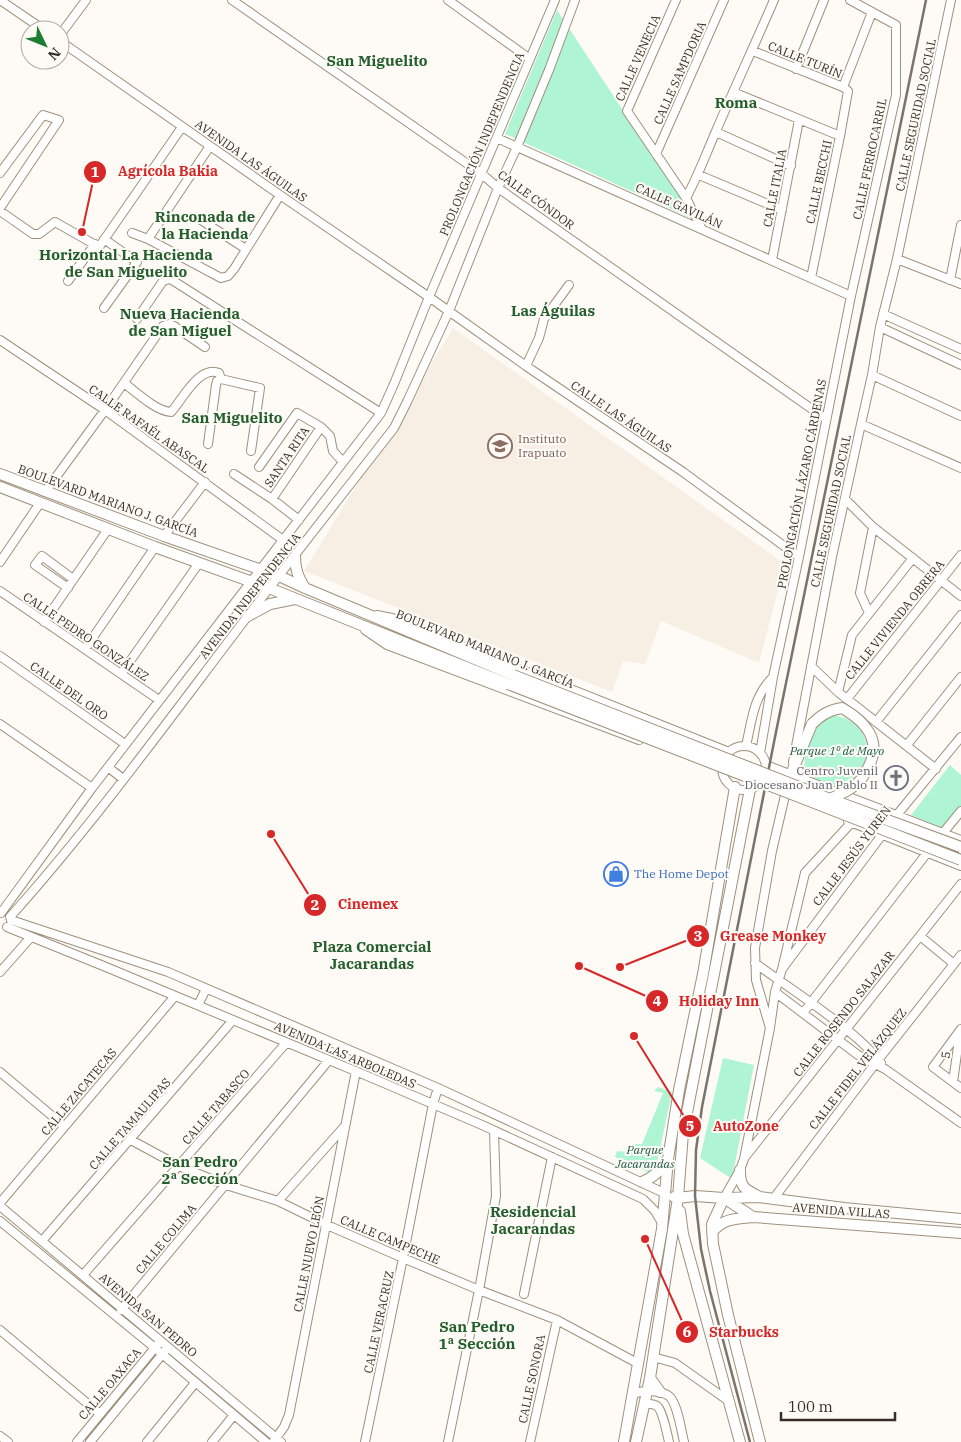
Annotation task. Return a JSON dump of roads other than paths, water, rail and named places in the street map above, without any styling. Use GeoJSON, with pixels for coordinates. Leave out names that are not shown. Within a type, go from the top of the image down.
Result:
{"type":"FeatureCollection","features":[{"type":"Feature","properties":{"kind":"main road","name":"BOULEVARD MARIANO J. GARCÍA"},"geometry":{"type":"LineString","coordinates":[[0,474],[164,536],[279,576],[511,679],[961,860]]}},
{"type":"Feature","properties":{"kind":"main road","name":"BOULEVARD MARIANO J. GARCÍA"},"geometry":{"type":"LineString","coordinates":[[0,487],[199,564],[270,588],[356,623],[961,847]]}},
{"type":"Feature","properties":{"kind":"main road"},"geometry":{"type":"LineString","coordinates":[[295,556],[298,578],[306,588]]}},
{"type":"Feature","properties":{"kind":"main road"},"geometry":{"type":"LineString","coordinates":[[248,616],[270,604],[296,599]]}},
{"type":"Feature","properties":{"kind":"main road"},"geometry":{"type":"LineString","coordinates":[[791,774],[812,724],[819,716],[842,708],[863,722],[873,740],[873,759],[866,773],[856,785],[830,799]]}},
{"type":"Feature","properties":{"kind":"main road"},"geometry":{"type":"LineString","coordinates":[[636,1442],[648,1391],[678,1198],[683,1133],[700,1042],[754,786]]}},
{"type":"Feature","properties":{"kind":"main road"},"geometry":{"type":"LineString","coordinates":[[624,1442],[662,1226],[668,1159],[682,1069],[703,974],[735,787]]}},
{"type":"Feature","properties":{"kind":"main road"},"geometry":{"type":"LineString","coordinates":[[692,1021],[698,1027],[700,1042]]}},
{"type":"Feature","properties":{"kind":"main road"},"geometry":{"type":"LineString","coordinates":[[642,1182],[651,1179],[657,1174],[668,1159]]}},
{"type":"Feature","properties":{"kind":"main road"},"geometry":{"type":"LineString","coordinates":[[740,1170],[741,1184],[745,1190],[759,1197]]}},
{"type":"Feature","properties":{"kind":"main road"},"geometry":{"type":"LineString","coordinates":[[664,1193],[678,1198]]}},
{"type":"Feature","properties":{"kind":"main road","name":"AVENIDA VILLAS"},"geometry":{"type":"LineString","coordinates":[[678,1198],[695,1196],[774,1198],[844,1208],[961,1219]]}},
{"type":"Feature","properties":{"kind":"main road"},"geometry":{"type":"LineString","coordinates":[[662,1226],[671,1206],[678,1198]]}},
{"type":"Feature","properties":{"kind":"main road"},"geometry":{"type":"LineString","coordinates":[[678,1198],[683,1234],[740,1442]]}},
{"type":"Feature","properties":{"kind":"main road"},"geometry":{"type":"LineString","coordinates":[[724,1198],[712,1224],[714,1253],[760,1442]]}},
{"type":"Feature","properties":{"kind":"main road","name":"AVENIDA VILLAS"},"geometry":{"type":"LineString","coordinates":[[724,1198],[753,1217],[961,1232]]}},
{"type":"Feature","properties":{"kind":"main road"},"geometry":{"type":"LineString","coordinates":[[712,1232],[724,1222],[753,1217]]}},
{"type":"Feature","properties":{"kind":"main road"},"geometry":{"type":"LineString","coordinates":[[645,1326],[645,1349],[648,1356],[653,1358]]}},
{"type":"Feature","properties":{"kind":"main road"},"geometry":{"type":"LineString","coordinates":[[650,1378],[660,1392]]}},
{"type":"Feature","properties":{"kind":"street"},"geometry":{"type":"LineString","coordinates":[[0,0],[29,20]]}},
{"type":"Feature","properties":{"kind":"street"},"geometry":{"type":"LineString","coordinates":[[70,22],[86,0]]}},
{"type":"Feature","properties":{"kind":"street","name":"CALLE CÓNDOR"},"geometry":{"type":"LineString","coordinates":[[232,0],[482,174],[498,188],[826,419]]}},
{"type":"Feature","properties":{"kind":"street"},"geometry":{"type":"LineString","coordinates":[[448,0],[530,59]]}},
{"type":"Feature","properties":{"kind":"street","name":"PROLONGACIÓN INDEPENDENCIA"},"geometry":{"type":"LineString","coordinates":[[429,297],[555,0]]}},
{"type":"Feature","properties":{"kind":"street"},"geometry":{"type":"LineString","coordinates":[[498,188],[518,147],[575,0]]}},
{"type":"Feature","properties":{"kind":"street","name":"CALLE VENECIA"},"geometry":{"type":"LineString","coordinates":[[676,0],[627,111],[686,198],[702,229]]}},
{"type":"Feature","properties":{"kind":"street","name":"CALLE SAMPDORIA"},"geometry":{"type":"LineString","coordinates":[[656,154],[724,0]]}},
{"type":"Feature","properties":{"kind":"street"},"geometry":{"type":"LineString","coordinates":[[686,198],[698,175],[774,0]]}},
{"type":"Feature","properties":{"kind":"street"},"geometry":{"type":"LineString","coordinates":[[796,69],[824,0]]}},
{"type":"Feature","properties":{"kind":"street"},"geometry":{"type":"LineString","coordinates":[[850,0],[872,12]]}},
{"type":"Feature","properties":{"kind":"street","name":"CALLE SEGURIDAD SOCIAL"},"geometry":{"type":"LineString","coordinates":[[770,1028],[756,980],[755,948],[772,851],[791,774],[832,557],[862,424],[880,327],[897,259],[951,0]]}},
{"type":"Feature","properties":{"kind":"street","name":"CALLE FERROCARRIL"},"geometry":{"type":"LineString","coordinates":[[851,296],[896,95],[896,25],[872,12]]}},
{"type":"Feature","properties":{"kind":"street","name":"CALLE BECCHI"},"geometry":{"type":"LineString","coordinates":[[811,278],[840,136],[845,89],[872,12]]}},
{"type":"Feature","properties":{"kind":"street","name":"AVENIDA LAS ÁGUILAS"},"geometry":{"type":"LineString","coordinates":[[70,48],[429,297]]}},
{"type":"Feature","properties":{"kind":"street","name":"CALLE TURÍN"},"geometry":{"type":"LineString","coordinates":[[753,51],[845,89]]}},
{"type":"Feature","properties":{"kind":"street"},"geometry":{"type":"LineString","coordinates":[[734,92],[840,136]]}},
{"type":"Feature","properties":{"kind":"street"},"geometry":{"type":"LineString","coordinates":[[0,173],[43,115],[59,120],[0,209],[33,234],[39,234],[55,222],[99,246],[182,127]]}},
{"type":"Feature","properties":{"kind":"street","name":"CALLE ITALIA"},"geometry":{"type":"LineString","coordinates":[[772,260],[799,120]]}},
{"type":"Feature","properties":{"kind":"street"},"geometry":{"type":"LineString","coordinates":[[716,132],[791,166]]}},
{"type":"Feature","properties":{"kind":"street","name":"CALLE GAVILÁN"},"geometry":{"type":"LineString","coordinates":[[497,138],[851,296]]}},
{"type":"Feature","properties":{"kind":"street"},"geometry":{"type":"LineString","coordinates":[[148,239],[210,146]]}},
{"type":"Feature","properties":{"kind":"street"},"geometry":{"type":"LineString","coordinates":[[698,175],[782,210]]}},
{"type":"Feature","properties":{"kind":"street","name":"AVENIDA INDEPENDENCIA"},"geometry":{"type":"LineString","coordinates":[[7,923],[123,779],[394,428],[449,311],[498,188]]}},
{"type":"Feature","properties":{"kind":"street"},"geometry":{"type":"LineString","coordinates":[[132,233],[148,239],[221,278],[228,276],[234,269],[280,195]]}},
{"type":"Feature","properties":{"kind":"street"},"geometry":{"type":"LineString","coordinates":[[201,220],[246,249]]}},
{"type":"Feature","properties":{"kind":"street"},"geometry":{"type":"LineString","coordinates":[[950,280],[961,225]]}},
{"type":"Feature","properties":{"kind":"street"},"geometry":{"type":"LineString","coordinates":[[104,240],[137,262],[104,308]]}},
{"type":"Feature","properties":{"kind":"street"},"geometry":{"type":"LineString","coordinates":[[68,282],[95,244]]}},
{"type":"Feature","properties":{"kind":"street"},"geometry":{"type":"LineString","coordinates":[[897,259],[961,284]]}},
{"type":"Feature","properties":{"kind":"street"},"geometry":{"type":"LineString","coordinates":[[137,319],[163,281],[172,280],[381,413]]}},
{"type":"Feature","properties":{"kind":"street"},"geometry":{"type":"LineString","coordinates":[[526,366],[539,338],[544,319],[569,285]]}},
{"type":"Feature","properties":{"kind":"street","name":"PROLONGACIÓN LÁZARO CÁRDENAS"},"geometry":{"type":"LineString","coordinates":[[760,753],[773,677],[851,296]]}},
{"type":"Feature","properties":{"kind":"street","name":"AVENIDA INDEPENDENCIA"},"geometry":{"type":"LineString","coordinates":[[0,913],[159,700],[381,413],[429,297]]}},
{"type":"Feature","properties":{"kind":"street","name":"CALLE LAS ÁGUILAS"},"geometry":{"type":"LineString","coordinates":[[429,297],[526,366],[683,472],[799,557]]}},
{"type":"Feature","properties":{"kind":"street"},"geometry":{"type":"LineString","coordinates":[[883,314],[961,349]]}},
{"type":"Feature","properties":{"kind":"street"},"geometry":{"type":"LineString","coordinates":[[45,492],[163,326],[169,324],[174,326],[205,347]]}},
{"type":"Feature","properties":{"kind":"street"},"geometry":{"type":"LineString","coordinates":[[880,327],[961,365]]}},
{"type":"Feature","properties":{"kind":"street","name":"CALLE RAFAÉL ABASCAL"},"geometry":{"type":"LineString","coordinates":[[0,340],[105,410],[283,540]]}},
{"type":"Feature","properties":{"kind":"street"},"geometry":{"type":"LineString","coordinates":[[124,383],[146,400],[164,411],[171,412],[202,374],[219,373],[208,444]]}},
{"type":"Feature","properties":{"kind":"street"},"geometry":{"type":"LineString","coordinates":[[872,375],[961,416]]}},
{"type":"Feature","properties":{"kind":"street"},"geometry":{"type":"LineString","coordinates":[[218,382],[260,388],[251,451]]}},
{"type":"Feature","properties":{"kind":"street"},"geometry":{"type":"LineString","coordinates":[[259,467],[297,413],[321,427],[330,436],[333,451],[343,462]]}},
{"type":"Feature","properties":{"kind":"street"},"geometry":{"type":"LineString","coordinates":[[862,424],[961,468]]}},
{"type":"Feature","properties":{"kind":"street","name":"SANTA RITA"},"geometry":{"type":"LineString","coordinates":[[272,499],[321,427]]}},
{"type":"Feature","properties":{"kind":"street"},"geometry":{"type":"LineString","coordinates":[[234,474],[272,499],[299,520]]}},
{"type":"Feature","properties":{"kind":"street"},"geometry":{"type":"LineString","coordinates":[[164,536],[205,482]]}},
{"type":"Feature","properties":{"kind":"street"},"geometry":{"type":"LineString","coordinates":[[845,499],[873,527],[961,596]]}},
{"type":"Feature","properties":{"kind":"street"},"geometry":{"type":"LineString","coordinates":[[0,562],[40,503]]}},
{"type":"Feature","properties":{"kind":"street"},"geometry":{"type":"LineString","coordinates":[[869,613],[860,593],[873,527]]}},
{"type":"Feature","properties":{"kind":"street"},"geometry":{"type":"LineString","coordinates":[[44,622],[108,529]]}},
{"type":"Feature","properties":{"kind":"street"},"geometry":{"type":"LineString","coordinates":[[85,649],[155,547]]}},
{"type":"Feature","properties":{"kind":"street","name":"CALLE VIVIENDA OBRERA"},"geometry":{"type":"LineString","coordinates":[[847,699],[961,555]]}},
{"type":"Feature","properties":{"kind":"street"},"geometry":{"type":"LineString","coordinates":[[68,588],[35,564],[42,556],[73,579]]}},
{"type":"Feature","properties":{"kind":"street"},"geometry":{"type":"LineString","coordinates":[[838,692],[852,635],[913,558]]}},
{"type":"Feature","properties":{"kind":"street"},"geometry":{"type":"LineString","coordinates":[[121,674],[199,564]]}},
{"type":"Feature","properties":{"kind":"street","name":"CALLE PEDRO GONZÁLEZ"},"geometry":{"type":"LineString","coordinates":[[0,592],[159,700]]}},
{"type":"Feature","properties":{"kind":"street"},"geometry":{"type":"LineString","coordinates":[[362,612],[392,618],[730,752]]}},
{"type":"Feature","properties":{"kind":"street"},"geometry":{"type":"LineString","coordinates":[[876,722],[961,615]]}},
{"type":"Feature","properties":{"kind":"street"},"geometry":{"type":"LineString","coordinates":[[356,623],[387,645],[723,771]]}},
{"type":"Feature","properties":{"kind":"street","name":"CALLE DEL ORO"},"geometry":{"type":"LineString","coordinates":[[0,656],[126,744]]}},
{"type":"Feature","properties":{"kind":"street"},"geometry":{"type":"LineString","coordinates":[[811,666],[838,692],[936,768]]}},
{"type":"Feature","properties":{"kind":"street"},"geometry":{"type":"LineString","coordinates":[[907,746],[961,676]]}},
{"type":"Feature","properties":{"kind":"street"},"geometry":{"type":"LineString","coordinates":[[746,746],[760,693],[773,677]]}},
{"type":"Feature","properties":{"kind":"street"},"geometry":{"type":"LineString","coordinates":[[562,712],[562,698],[572,689]]}},
{"type":"Feature","properties":{"kind":"street"},"geometry":{"type":"LineString","coordinates":[[1,727],[92,788]]}},
{"type":"Feature","properties":{"kind":"street","name":"CALLE JESÚS YUREN"},"geometry":{"type":"LineString","coordinates":[[724,1198],[744,1159],[770,1028],[775,992],[782,969],[896,816],[961,737]]}},
{"type":"Feature","properties":{"kind":"street"},"geometry":{"type":"LineString","coordinates":[[697,761],[704,752],[704,742]]}},
{"type":"Feature","properties":{"kind":"street"},"geometry":{"type":"LineString","coordinates":[[740,746],[746,746],[760,753],[766,765],[764,776],[754,786],[744,789],[735,787],[727,781],[723,771],[723,764],[725,757],[730,752],[740,746]]}},
{"type":"Feature","properties":{"kind":"street"},"geometry":{"type":"LineString","coordinates":[[766,765],[961,840]]}},
{"type":"Feature","properties":{"kind":"street"},"geometry":{"type":"LineString","coordinates":[[108,767],[123,779]]}},
{"type":"Feature","properties":{"kind":"street"},"geometry":{"type":"LineString","coordinates":[[754,786],[785,796],[961,866]]}},
{"type":"Feature","properties":{"kind":"street"},"geometry":{"type":"LineString","coordinates":[[944,833],[961,811]]}},
{"type":"Feature","properties":{"kind":"street"},"geometry":{"type":"LineString","coordinates":[[782,969],[806,873],[852,823]]}},
{"type":"Feature","properties":{"kind":"street"},"geometry":{"type":"LineString","coordinates":[[804,1013],[927,853]]}},
{"type":"Feature","properties":{"kind":"street"},"geometry":{"type":"LineString","coordinates":[[44,854],[56,863]]}},
{"type":"Feature","properties":{"kind":"street","name":"CALLE ROSENDO SALAZAR"},"geometry":{"type":"LineString","coordinates":[[744,1159],[961,884]]}},
{"type":"Feature","properties":{"kind":"street"},"geometry":{"type":"LineString","coordinates":[[0,913],[8,914],[7,923]]}},
{"type":"Feature","properties":{"kind":"street","name":"AVENIDA LAS ARBOLEDAS"},"geometry":{"type":"LineString","coordinates":[[7,923],[30,937],[356,1071],[552,1157],[643,1200],[655,1211],[662,1226]]}},
{"type":"Feature","properties":{"kind":"street","name":"AVENIDA LAS ARBOLEDAS"},"geometry":{"type":"LineString","coordinates":[[7,923],[168,972],[438,1088],[664,1193]]}},
{"type":"Feature","properties":{"kind":"street"},"geometry":{"type":"LineString","coordinates":[[920,936],[954,964]]}},
{"type":"Feature","properties":{"kind":"street"},"geometry":{"type":"LineString","coordinates":[[0,972],[30,937]]}},
{"type":"Feature","properties":{"kind":"street","name":"CALLE FIDEL VELÁZQUEZ"},"geometry":{"type":"LineString","coordinates":[[774,1198],[876,1062],[961,955]]}},
{"type":"Feature","properties":{"kind":"street"},"geometry":{"type":"LineString","coordinates":[[756,963],[811,1002],[865,1044],[876,1062]]}},
{"type":"Feature","properties":{"kind":"street"},"geometry":{"type":"LineString","coordinates":[[783,996],[789,987]]}},
{"type":"Feature","properties":{"kind":"street"},"geometry":{"type":"LineString","coordinates":[[198,1005],[206,989]]}},
{"type":"Feature","properties":{"kind":"street"},"geometry":{"type":"LineString","coordinates":[[775,992],[783,996],[858,1055],[876,1062],[961,1123]]}},
{"type":"Feature","properties":{"kind":"street","name":"CALLE ZACATECAS"},"geometry":{"type":"LineString","coordinates":[[0,1202],[175,996]]}},
{"type":"Feature","properties":{"kind":"street","name":"CALLE TAMAULIPAS"},"geometry":{"type":"LineString","coordinates":[[42,1241],[233,1020]]}},
{"type":"Feature","properties":{"kind":"street"},"geometry":{"type":"LineString","coordinates":[[960,1030],[933,1067],[961,1088]]}},
{"type":"Feature","properties":{"kind":"street","name":"5"},"geometry":{"type":"LineString","coordinates":[[954,1082],[960,1030]]}},
{"type":"Feature","properties":{"kind":"street","name":"CALLE TABASCO"},"geometry":{"type":"LineString","coordinates":[[83,1275],[286,1042]]}},
{"type":"Feature","properties":{"kind":"street","name":"CALLE COLIMA"},"geometry":{"type":"LineString","coordinates":[[116,1316],[329,1060]]}},
{"type":"Feature","properties":{"kind":"street","name":"CALLE NUEVO LEÓN"},"geometry":{"type":"LineString","coordinates":[[277,1441],[289,1414],[356,1071]]}},
{"type":"Feature","properties":{"kind":"street"},"geometry":{"type":"LineString","coordinates":[[0,1072],[64,1126]]}},
{"type":"Feature","properties":{"kind":"street","name":"CALLE VERACRUZ"},"geometry":{"type":"LineString","coordinates":[[365,1442],[433,1104],[438,1088]]}},
{"type":"Feature","properties":{"kind":"street"},"geometry":{"type":"LineString","coordinates":[[482,1126],[487,1112]]}},
{"type":"Feature","properties":{"kind":"street"},"geometry":{"type":"LineString","coordinates":[[278,1201],[346,1125]]}},
{"type":"Feature","properties":{"kind":"street"},"geometry":{"type":"LineString","coordinates":[[448,1442],[496,1196],[494,1131]]}},
{"type":"Feature","properties":{"kind":"street","name":"CALLE CAMPECHE"},"geometry":{"type":"LineString","coordinates":[[131,1140],[179,1166],[226,1185],[278,1201],[327,1225],[403,1258],[557,1320],[639,1364]]}},
{"type":"Feature","properties":{"kind":"street"},"geometry":{"type":"LineString","coordinates":[[524,1294],[552,1157]]}},
{"type":"Feature","properties":{"kind":"street","name":"AVENIDA SAN PEDRO"},"geometry":{"type":"LineString","coordinates":[[0,1206],[161,1340],[277,1441]]}},
{"type":"Feature","properties":{"kind":"street","name":"AVENIDA SAN PEDRO"},"geometry":{"type":"LineString","coordinates":[[0,1221],[266,1442]]}},
{"type":"Feature","properties":{"kind":"street","name":"CALLE SONORA"},"geometry":{"type":"LineString","coordinates":[[530,1442],[557,1320]]}},
{"type":"Feature","properties":{"kind":"street"},"geometry":{"type":"LineString","coordinates":[[0,1330],[100,1414]]}},
{"type":"Feature","properties":{"kind":"street","name":"CALLE OAXACA"},"geometry":{"type":"LineString","coordinates":[[77,1442],[161,1340]]}},
{"type":"Feature","properties":{"kind":"street","name":"CALLE OAXACA"},"geometry":{"type":"LineString","coordinates":[[90,1442],[168,1346]]}},
{"type":"Feature","properties":{"kind":"street"},"geometry":{"type":"LineString","coordinates":[[653,1358],[675,1363],[730,1402]]}},
{"type":"Feature","properties":{"kind":"street"},"geometry":{"type":"LineString","coordinates":[[147,1442],[196,1382]]}},
{"type":"Feature","properties":{"kind":"street"},"geometry":{"type":"LineString","coordinates":[[633,1395],[637,1392],[648,1391],[660,1392],[670,1398],[684,1442]]}},
{"type":"Feature","properties":{"kind":"street"},"geometry":{"type":"LineString","coordinates":[[644,1404],[656,1405],[660,1410],[669,1442]]}},
{"type":"Feature","properties":{"kind":"street"},"geometry":{"type":"LineString","coordinates":[[212,1442],[234,1415]]}},
{"type":"Feature","properties":{"kind":"street"},"geometry":{"type":"LineString","coordinates":[[0,1436],[8,1442]]}},
{"type":"Feature","properties":{"kind":"railway"},"geometry":{"type":"LineString","coordinates":[[750,1442],[710,1291],[701,1249],[695,1196],[696,1150],[702,1107],[776,732],[926,0]]}},
{"type":"Feature","properties":{"kind":"place","name":"Agrícola Bakia"},"geometry":{"type":"Point","coordinates":[82,232]}},
{"type":"Feature","properties":{"kind":"place","name":"Instituto Irapuato"},"geometry":{"type":"Point","coordinates":[500,446]}},
{"type":"Feature","properties":{"kind":"place","name":"Centro Juvenil Diocesano Juan Pablo II"},"geometry":{"type":"Point","coordinates":[896,778]}},
{"type":"Feature","properties":{"kind":"place","name":"Cinemex"},"geometry":{"type":"Point","coordinates":[271,834]}},
{"type":"Feature","properties":{"kind":"place","name":"The Home Depot"},"geometry":{"type":"Point","coordinates":[616,874]}},
{"type":"Feature","properties":{"kind":"place","name":"Holiday Inn"},"geometry":{"type":"Point","coordinates":[579,966]}},
{"type":"Feature","properties":{"kind":"place","name":"Grease Monkey"},"geometry":{"type":"Point","coordinates":[620,967]}},
{"type":"Feature","properties":{"kind":"place","name":"AutoZone"},"geometry":{"type":"Point","coordinates":[634,1036]}},
{"type":"Feature","properties":{"kind":"place","name":"Starbucks"},"geometry":{"type":"Point","coordinates":[645,1239]}},
{"type":"Feature","properties":{"kind":"district","name":"San Miguelito"},"geometry":{"type":"Point","coordinates":[377,61]}},
{"type":"Feature","properties":{"kind":"district","name":"Roma"},"geometry":{"type":"Point","coordinates":[736,103]}},
{"type":"Feature","properties":{"kind":"district","name":"Rinconada de la Hacienda"},"geometry":{"type":"Point","coordinates":[205,226]}},
{"type":"Feature","properties":{"kind":"district","name":"Horizontal La Hacienda de San Miguelito"},"geometry":{"type":"Point","coordinates":[126,264]}},
{"type":"Feature","properties":{"kind":"district","name":"Las Águilas"},"geometry":{"type":"Point","coordinates":[553,311]}},
{"type":"Feature","properties":{"kind":"district","name":"Nueva Hacienda de San Miguel"},"geometry":{"type":"Point","coordinates":[180,322]}},
{"type":"Feature","properties":{"kind":"district","name":"San Miguelito"},"geometry":{"type":"Point","coordinates":[232,418]}},
{"type":"Feature","properties":{"kind":"district","name":"Plaza Comercial Jacarandas"},"geometry":{"type":"Point","coordinates":[372,956]}},
{"type":"Feature","properties":{"kind":"district","name":"San Pedro 2ª Sección"},"geometry":{"type":"Point","coordinates":[200,1170]}},
{"type":"Feature","properties":{"kind":"district","name":"Residencial Jacarandas"},"geometry":{"type":"Point","coordinates":[533,1220]}},
{"type":"Feature","properties":{"kind":"district","name":"San Pedro 1ª Sección"},"geometry":{"type":"Point","coordinates":[477,1336]}},
{"type":"Feature","properties":{"kind":"park label","name":"Parque 1º de Mayo"},"geometry":{"type":"Point","coordinates":[837,751]}},
{"type":"Feature","properties":{"kind":"park label","name":"Parque Jacarandas"},"geometry":{"type":"Point","coordinates":[645,1157]}}]}
